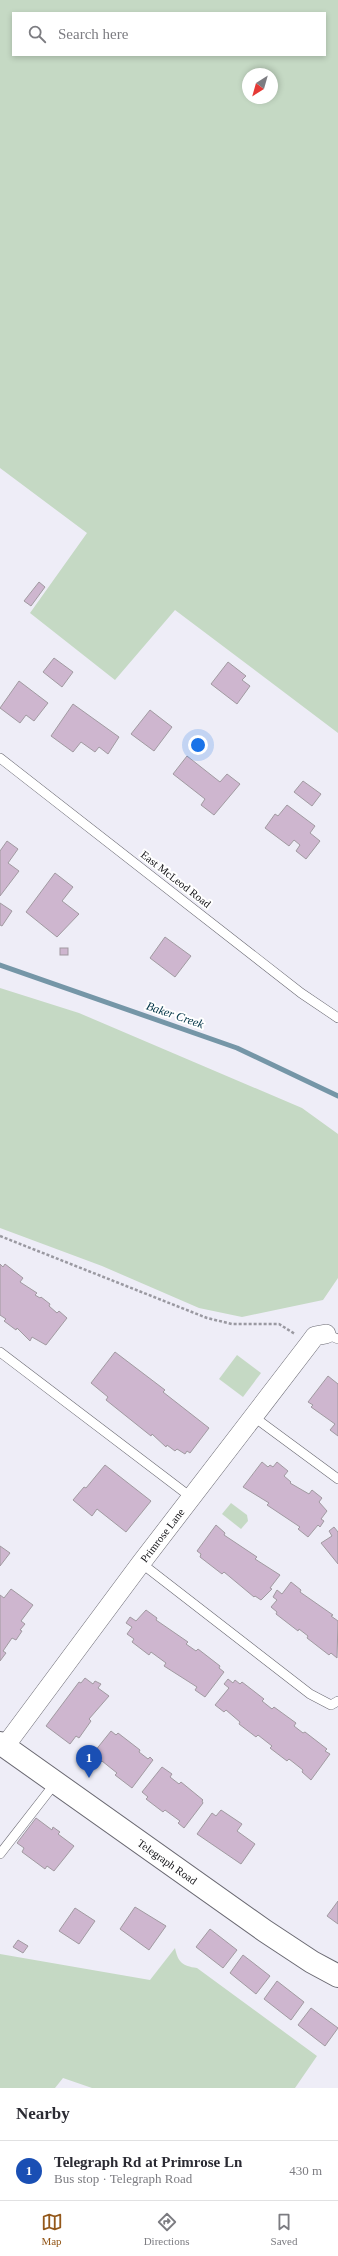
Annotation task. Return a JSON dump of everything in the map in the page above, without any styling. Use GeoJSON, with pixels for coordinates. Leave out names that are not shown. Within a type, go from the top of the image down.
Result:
{"type":"FeatureCollection","features":[{"type":"Feature","properties":{"kind":"street","name":"Primrose Lane"},"geometry":{"type":"LineString","coordinates":[[2,1745],[315,1336],[332,1336]]}},
{"type":"Feature","properties":{"kind":"street","name":"Telegraph Road"},"geometry":{"type":"LineString","coordinates":[[2,1745],[265,1931],[312,1962],[338,1976]]}},
{"type":"Feature","properties":{"kind":"lane","name":"East McLeod Road"},"geometry":{"type":"LineString","coordinates":[[0,758],[301,993],[338,1018]]}},
{"type":"Feature","properties":{"kind":"lane"},"geometry":{"type":"LineString","coordinates":[[0,1352],[192,1498]]}},
{"type":"Feature","properties":{"kind":"lane"},"geometry":{"type":"LineString","coordinates":[[254,1417],[338,1479]]}},
{"type":"Feature","properties":{"kind":"lane"},"geometry":{"type":"LineString","coordinates":[[141,1563],[310,1694],[331,1705],[338,1701]]}},
{"type":"Feature","properties":{"kind":"lane"},"geometry":{"type":"LineString","coordinates":[[0,1854],[56,1782]]}},
{"type":"Feature","properties":{"kind":"path"},"geometry":{"type":"LineString","coordinates":[[0,1236],[207,1318],[238,1324],[279,1324],[309,1344]]}},
{"type":"Feature","properties":{"kind":"green space"},"geometry":{"type":"Polygon","coordinates":[[[0,0],[338,0],[338,733],[175,610],[115,680],[30,613],[87,533],[0,468],[0,0]]]}},
{"type":"Feature","properties":{"kind":"green space"},"geometry":{"type":"Polygon","coordinates":[[[0,988],[79,1013],[302,1108],[338,1134],[338,1278],[323,1300],[242,1317],[199,1308],[102,1266],[0,1228],[0,988]]]}},
{"type":"Feature","properties":{"kind":"green space"},"geometry":{"type":"Polygon","coordinates":[[[237,1355],[261,1373],[243,1397],[219,1379],[237,1355]]]}},
{"type":"Feature","properties":{"kind":"green space"},"geometry":{"type":"Polygon","coordinates":[[[231,1503],[247,1515],[248,1521],[241,1529],[222,1514],[231,1503]]]}},
{"type":"Feature","properties":{"kind":"green space"},"geometry":{"type":"Polygon","coordinates":[[[175,1948],[179,1960],[184,1964],[197,1968],[317,2056],[295,2088],[92,2088],[63,2078],[55,2088],[0,2088],[0,1954],[150,1980],[175,1948]]]}},
{"type":"Feature","properties":{"kind":"building"},"geometry":{"type":"Polygon","coordinates":[[[39,582],[45,587],[31,606],[24,601],[39,582]]]}},
{"type":"Feature","properties":{"kind":"building"},"geometry":{"type":"Polygon","coordinates":[[[54,658],[73,672],[62,687],[43,672],[54,658]]]}},
{"type":"Feature","properties":{"kind":"building"},"geometry":{"type":"Polygon","coordinates":[[[228,662],[246,676],[242,680],[250,686],[237,704],[211,684],[228,662]]]}},
{"type":"Feature","properties":{"kind":"building"},"geometry":{"type":"Polygon","coordinates":[[[19,681],[48,703],[34,721],[26,715],[20,723],[0,708],[19,681]]]}},
{"type":"Feature","properties":{"kind":"building"},"geometry":{"type":"Polygon","coordinates":[[[73,704],[119,737],[108,754],[99,747],[95,752],[81,742],[73,752],[51,736],[73,704]]]}},
{"type":"Feature","properties":{"kind":"building"},"geometry":{"type":"Polygon","coordinates":[[[150,710],[172,727],[154,751],[131,734],[150,710]]]}},
{"type":"Feature","properties":{"kind":"building"},"geometry":{"type":"Polygon","coordinates":[[[187,756],[220,782],[227,774],[240,784],[214,815],[201,805],[205,799],[173,774],[187,756]]]}},
{"type":"Feature","properties":{"kind":"building"},"geometry":{"type":"Polygon","coordinates":[[[303,781],[321,794],[312,806],[294,792],[303,781]]]}},
{"type":"Feature","properties":{"kind":"building"},"geometry":{"type":"Polygon","coordinates":[[[287,805],[315,826],[310,833],[320,841],[306,859],[296,851],[300,845],[294,840],[289,846],[265,828],[275,814],[278,816],[287,805]]]}},
{"type":"Feature","properties":{"kind":"building"},"geometry":{"type":"Polygon","coordinates":[[[7,841],[18,849],[8,863],[19,871],[0,896],[0,851],[7,841]]]}},
{"type":"Feature","properties":{"kind":"building"},"geometry":{"type":"Polygon","coordinates":[[[55,873],[73,887],[62,901],[79,914],[57,937],[26,912],[55,873]]]}},
{"type":"Feature","properties":{"kind":"building"},"geometry":{"type":"Polygon","coordinates":[[[0,903],[12,911],[2,926],[0,925],[0,903]]]}},
{"type":"Feature","properties":{"kind":"building"},"geometry":{"type":"Polygon","coordinates":[[[165,937],[191,956],[175,977],[150,958],[165,937]]]}},
{"type":"Feature","properties":{"kind":"building"},"geometry":{"type":"Polygon","coordinates":[[[60,948],[68,948],[68,955],[60,955],[60,948]]]}},
{"type":"Feature","properties":{"kind":"building"},"geometry":{"type":"Polygon","coordinates":[[[0,1264],[3,1267],[5,1264],[23,1278],[20,1282],[37,1293],[35,1295],[40,1298],[41,1297],[50,1304],[49,1306],[57,1313],[59,1311],[67,1318],[46,1345],[32,1337],[30,1341],[17,1328],[16,1330],[4,1321],[6,1319],[0,1315],[0,1264]]]}},
{"type":"Feature","properties":{"kind":"building"},"geometry":{"type":"Polygon","coordinates":[[[115,1352],[165,1390],[163,1392],[209,1428],[190,1453],[187,1451],[185,1454],[177,1449],[175,1451],[167,1445],[166,1447],[152,1434],[151,1436],[106,1400],[108,1397],[91,1383],[115,1352]]]}},
{"type":"Feature","properties":{"kind":"building"},"geometry":{"type":"Polygon","coordinates":[[[328,1376],[338,1384],[338,1436],[330,1430],[335,1424],[311,1407],[313,1405],[308,1402],[328,1376]]]}},
{"type":"Feature","properties":{"kind":"building"},"geometry":{"type":"Polygon","coordinates":[[[262,1462],[268,1467],[270,1465],[273,1467],[277,1462],[288,1471],[284,1476],[291,1482],[290,1483],[309,1494],[312,1490],[322,1498],[319,1502],[327,1511],[321,1519],[324,1521],[320,1527],[318,1525],[308,1537],[298,1529],[300,1527],[267,1505],[269,1503],[243,1487],[262,1462]]]}},
{"type":"Feature","properties":{"kind":"building"},"geometry":{"type":"Polygon","coordinates":[[[105,1465],[151,1501],[126,1532],[97,1509],[92,1516],[73,1500],[84,1487],[86,1488],[105,1465]]]}},
{"type":"Feature","properties":{"kind":"building"},"geometry":{"type":"Polygon","coordinates":[[[216,1525],[225,1533],[224,1535],[257,1557],[255,1559],[280,1575],[270,1588],[272,1589],[261,1600],[255,1596],[254,1597],[224,1572],[222,1574],[200,1557],[201,1554],[197,1551],[216,1525]]]}},
{"type":"Feature","properties":{"kind":"building"},"geometry":{"type":"Polygon","coordinates":[[[334,1527],[338,1532],[338,1564],[321,1543],[332,1536],[329,1531],[334,1527]]]}},
{"type":"Feature","properties":{"kind":"building"},"geometry":{"type":"Polygon","coordinates":[[[0,1546],[10,1553],[0,1566],[0,1546]]]}},
{"type":"Feature","properties":{"kind":"building"},"geometry":{"type":"Polygon","coordinates":[[[291,1582],[301,1590],[300,1592],[333,1615],[331,1616],[338,1621],[337,1658],[331,1653],[329,1655],[307,1638],[308,1636],[299,1629],[298,1631],[276,1614],[277,1612],[271,1607],[277,1600],[273,1597],[277,1590],[282,1594],[291,1582]]]}},
{"type":"Feature","properties":{"kind":"building"},"geometry":{"type":"Polygon","coordinates":[[[11,1589],[33,1605],[21,1621],[25,1624],[20,1630],[22,1631],[16,1640],[12,1638],[3,1651],[6,1653],[0,1661],[0,1595],[4,1598],[11,1589]]]}},
{"type":"Feature","properties":{"kind":"building"},"geometry":{"type":"Polygon","coordinates":[[[146,1610],[157,1618],[156,1620],[188,1642],[186,1644],[196,1651],[198,1649],[220,1666],[219,1668],[224,1672],[205,1697],[195,1690],[197,1687],[164,1666],[166,1663],[151,1652],[149,1655],[132,1642],[134,1639],[127,1634],[132,1627],[126,1623],[130,1617],[136,1621],[146,1610]]]}},
{"type":"Feature","properties":{"kind":"building"},"geometry":{"type":"Polygon","coordinates":[[[85,1678],[93,1684],[95,1681],[101,1684],[98,1688],[109,1696],[89,1719],[91,1721],[79,1738],[76,1736],[70,1744],[46,1726],[79,1682],[81,1683],[85,1678]]]}},
{"type":"Feature","properties":{"kind":"building"},"geometry":{"type":"Polygon","coordinates":[[[228,1679],[233,1683],[235,1680],[240,1684],[242,1682],[264,1699],[262,1701],[272,1709],[274,1707],[296,1723],[294,1726],[303,1733],[305,1732],[327,1749],[325,1751],[330,1754],[311,1780],[302,1772],[303,1770],[289,1759],[287,1761],[270,1748],[272,1746],[258,1735],[256,1737],[239,1724],[240,1722],[226,1710],[224,1712],[215,1705],[229,1688],[224,1684],[228,1679]]]}},
{"type":"Feature","properties":{"kind":"building"},"geometry":{"type":"Polygon","coordinates":[[[111,1731],[116,1735],[118,1733],[140,1750],[139,1752],[148,1759],[150,1757],[153,1760],[132,1788],[115,1775],[117,1773],[102,1761],[100,1763],[91,1756],[111,1731]]]}},
{"type":"Feature","properties":{"kind":"building"},"geometry":{"type":"Polygon","coordinates":[[[162,1767],[172,1774],[170,1777],[179,1784],[181,1782],[203,1800],[203,1803],[184,1828],[178,1823],[180,1821],[165,1810],[163,1812],[146,1799],[148,1797],[142,1792],[162,1767]]]}},
{"type":"Feature","properties":{"kind":"building"},"geometry":{"type":"Polygon","coordinates":[[[221,1810],[242,1824],[237,1831],[255,1844],[241,1864],[197,1834],[212,1813],[216,1816],[221,1810]]]}},
{"type":"Feature","properties":{"kind":"building"},"geometry":{"type":"Polygon","coordinates":[[[36,1818],[52,1830],[53,1827],[60,1832],[58,1834],[74,1846],[54,1871],[47,1866],[45,1869],[22,1852],[24,1848],[17,1843],[36,1818]]]}},
{"type":"Feature","properties":{"kind":"building"},"geometry":{"type":"Polygon","coordinates":[[[338,1901],[338,1924],[327,1916],[338,1901]]]}},
{"type":"Feature","properties":{"kind":"building"},"geometry":{"type":"Polygon","coordinates":[[[135,1907],[166,1926],[149,1950],[120,1929],[135,1907]]]}},
{"type":"Feature","properties":{"kind":"building"},"geometry":{"type":"Polygon","coordinates":[[[75,1908],[95,1921],[79,1944],[59,1931],[75,1908]]]}},
{"type":"Feature","properties":{"kind":"building"},"geometry":{"type":"Polygon","coordinates":[[[210,1929],[237,1950],[223,1968],[196,1947],[210,1929]]]}},
{"type":"Feature","properties":{"kind":"building"},"geometry":{"type":"Polygon","coordinates":[[[18,1940],[28,1946],[23,1953],[13,1947],[18,1940]]]}},
{"type":"Feature","properties":{"kind":"building"},"geometry":{"type":"Polygon","coordinates":[[[243,1955],[270,1976],[256,1994],[230,1973],[243,1955]]]}},
{"type":"Feature","properties":{"kind":"building"},"geometry":{"type":"Polygon","coordinates":[[[277,1981],[304,2002],[291,2020],[264,1999],[277,1981]]]}},
{"type":"Feature","properties":{"kind":"building"},"geometry":{"type":"Polygon","coordinates":[[[311,2008],[338,2028],[325,2046],[298,2025],[311,2008]]]}},
{"type":"Feature","properties":{"kind":"waterway","name":"Baker Creek"},"geometry":{"type":"LineString","coordinates":[[0,965],[237,1048],[338,1096]]}},
{"type":"Feature","properties":{"kind":"place","name":"Telegraph Rd at Primrose Ln"},"geometry":{"type":"Point","coordinates":[89,1778]}}]}
